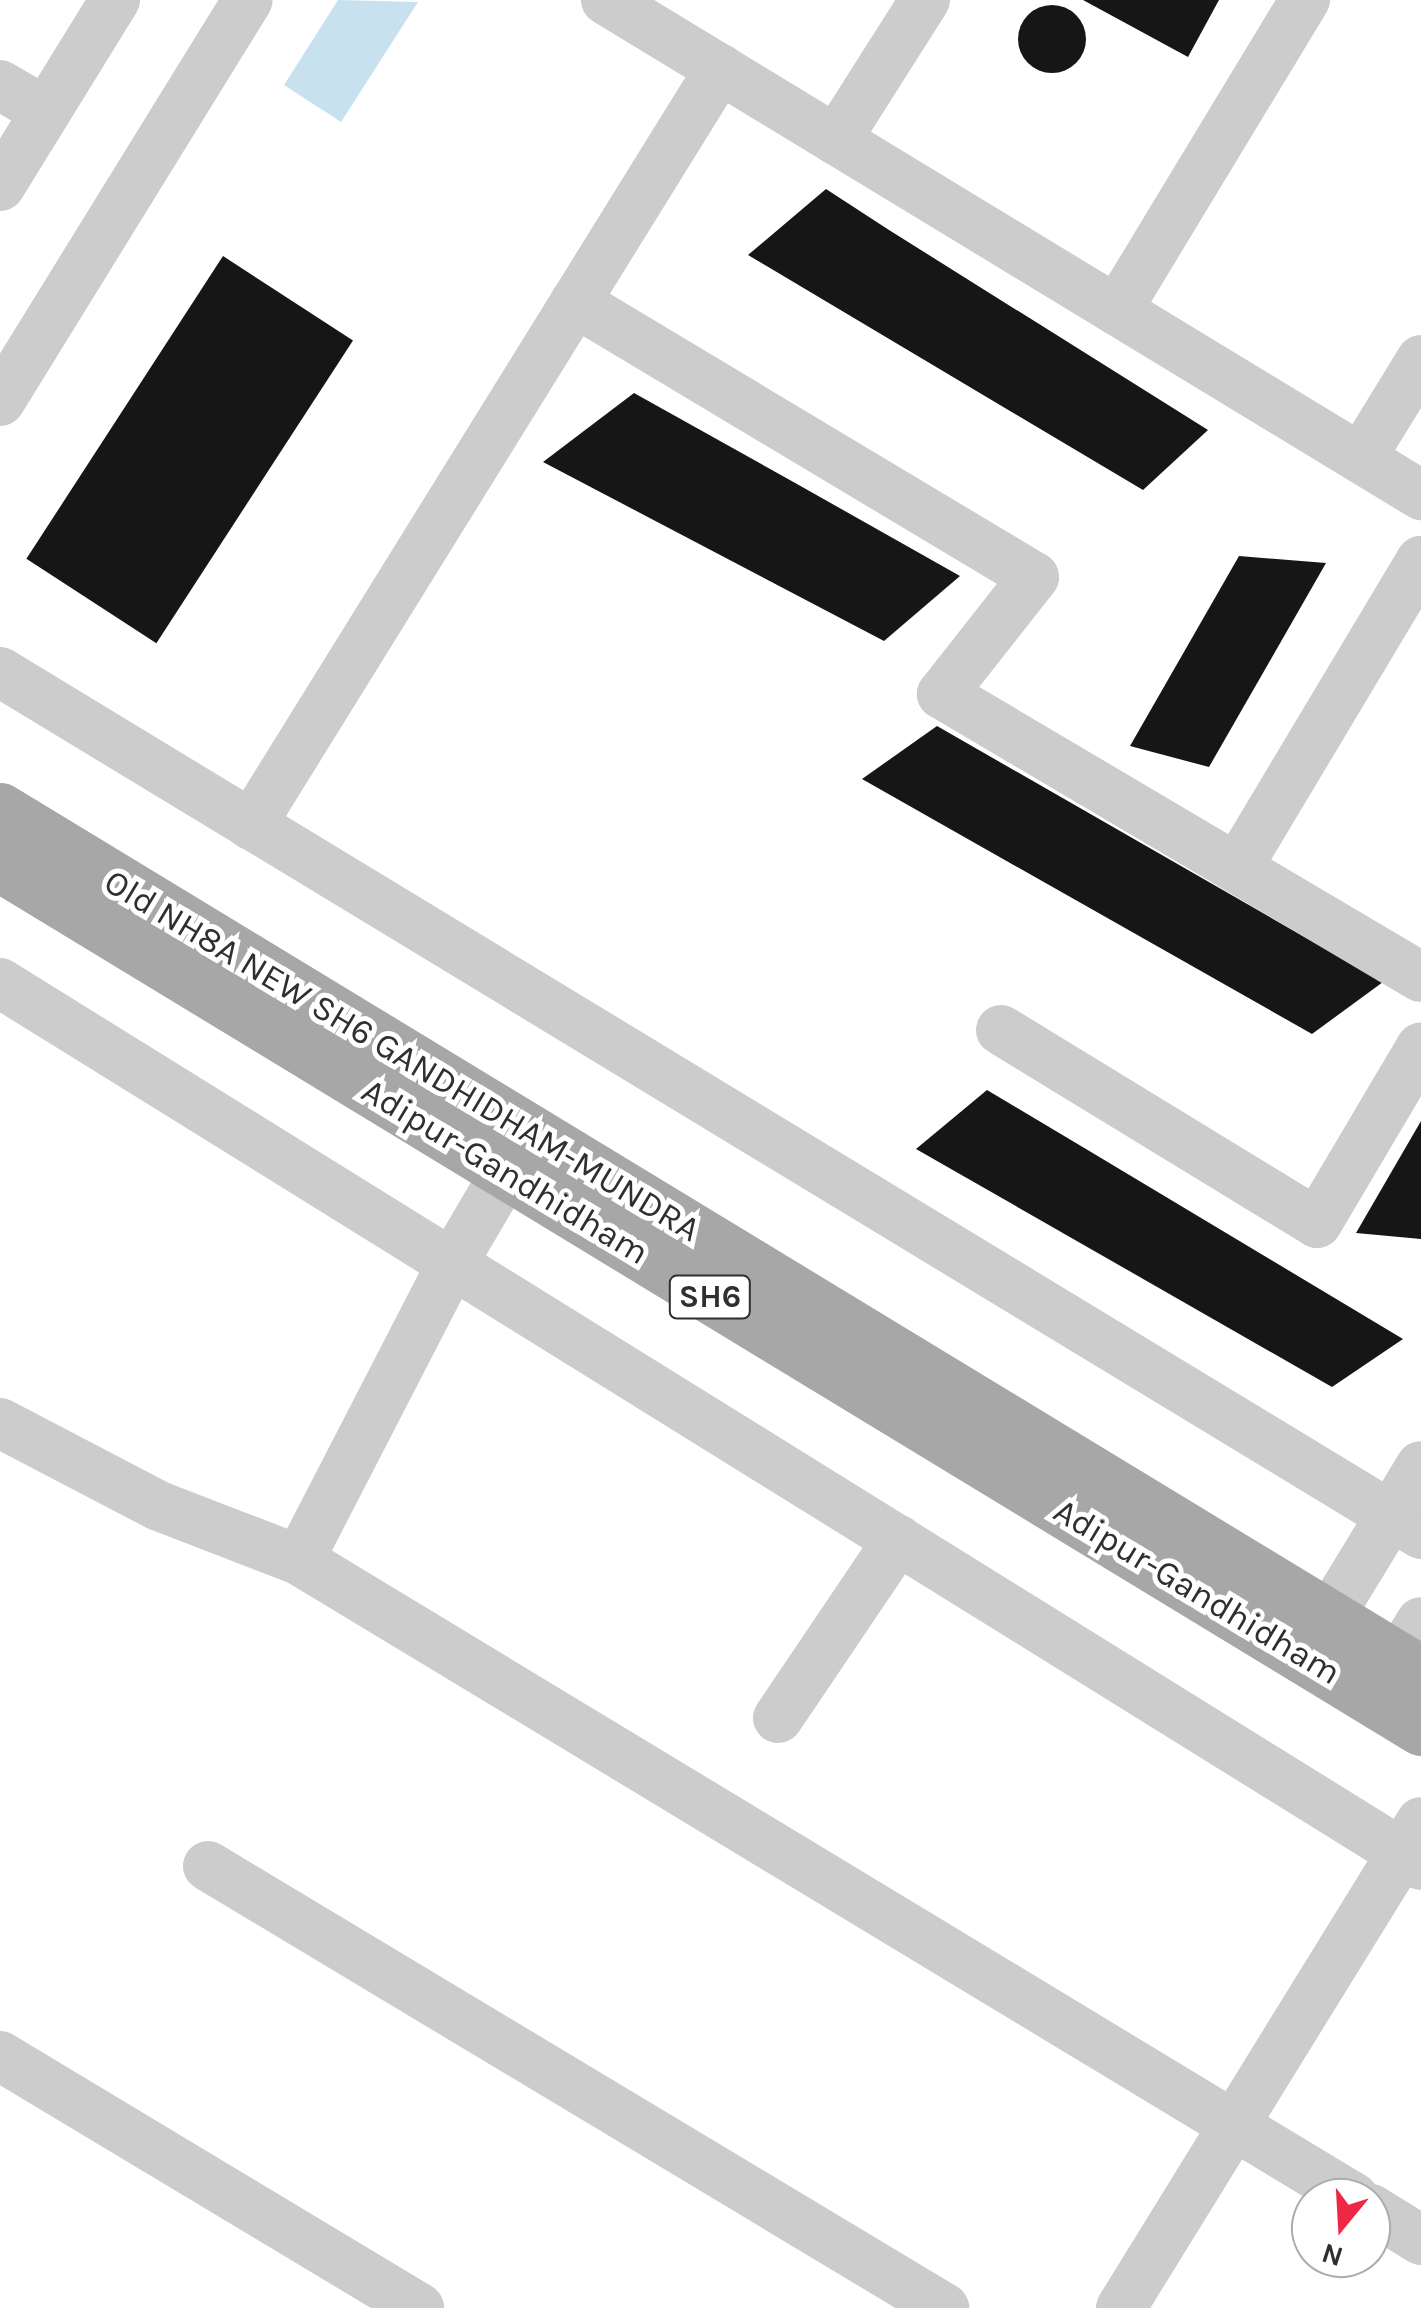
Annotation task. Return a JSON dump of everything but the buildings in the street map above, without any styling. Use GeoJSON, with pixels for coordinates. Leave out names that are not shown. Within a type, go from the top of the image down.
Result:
{"type":"FeatureCollection","features":[{"type":"Feature","properties":{"kind":"main road","name":"Old NH8A NEW SH6 GANDHIDHAM-MUNDRA"},"geometry":{"type":"LineString","coordinates":[[0,810],[1316,1637],[1403,1664]]}},
{"type":"Feature","properties":{"kind":"main road","name":"Adipur-Gandhidham"},"geometry":{"type":"LineString","coordinates":[[0,864],[506,1172],[1316,1637]]}},
{"type":"Feature","properties":{"kind":"main road","name":"Adipur-Gandhidham"},"geometry":{"type":"LineString","coordinates":[[1403,1664],[1421,1728]]}},
{"type":"Feature","properties":{"kind":"street"},"geometry":{"type":"LineString","coordinates":[[0,186],[115,0]]}},
{"type":"Feature","properties":{"kind":"street"},"geometry":{"type":"LineString","coordinates":[[0,401],[248,0]]}},
{"type":"Feature","properties":{"kind":"street"},"geometry":{"type":"LineString","coordinates":[[606,0],[1421,494]]}},
{"type":"Feature","properties":{"kind":"street"},"geometry":{"type":"LineString","coordinates":[[836,140],[925,0]]}},
{"type":"Feature","properties":{"kind":"street"},"geometry":{"type":"LineString","coordinates":[[1118,310],[1305,0]]}},
{"type":"Feature","properties":{"kind":"street"},"geometry":{"type":"LineString","coordinates":[[251,825],[720,69]]}},
{"type":"Feature","properties":{"kind":"street"},"geometry":{"type":"LineString","coordinates":[[0,84],[46,112]]}},
{"type":"Feature","properties":{"kind":"street"},"geometry":{"type":"LineString","coordinates":[[574,302],[1034,577],[942,694],[1421,977]]}},
{"type":"Feature","properties":{"kind":"street"},"geometry":{"type":"LineString","coordinates":[[1361,458],[1421,360]]}},
{"type":"Feature","properties":{"kind":"street"},"geometry":{"type":"LineString","coordinates":[[1237,868],[1421,561]]}},
{"type":"Feature","properties":{"kind":"street"},"geometry":{"type":"LineString","coordinates":[[0,672],[1406,1525]]}},
{"type":"Feature","properties":{"kind":"street"},"geometry":{"type":"LineString","coordinates":[[0,984],[898,1540],[1415,1846],[1234,2124],[1121,2308]]}},
{"type":"Feature","properties":{"kind":"street"},"geometry":{"type":"LineString","coordinates":[[1001,1030],[1316,1223],[1421,1047]]}},
{"type":"Feature","properties":{"kind":"street"},"geometry":{"type":"LineString","coordinates":[[299,1560],[452,1264],[506,1172]]}},
{"type":"Feature","properties":{"kind":"street"},"geometry":{"type":"LineString","coordinates":[[0,1423],[159,1506],[299,1560],[1322,2178]]}},
{"type":"Feature","properties":{"kind":"street"},"geometry":{"type":"LineString","coordinates":[[1316,1637],[1406,1525],[1421,1466]]}},
{"type":"Feature","properties":{"kind":"street"},"geometry":{"type":"LineString","coordinates":[[778,1718],[898,1540]]}},
{"type":"Feature","properties":{"kind":"street"},"geometry":{"type":"LineString","coordinates":[[208,1866],[944,2308]]}},
{"type":"Feature","properties":{"kind":"street"},"geometry":{"type":"LineString","coordinates":[[0,2056],[418,2308]]}},
{"type":"Feature","properties":{"kind":"street"},"geometry":{"type":"LineString","coordinates":[[1391,2221],[1421,2240]]}},
{"type":"Feature","properties":{"kind":"water"},"geometry":{"type":"Polygon","coordinates":[[[338,0],[418,2],[341,122],[284,85],[338,0]]]}}]}
